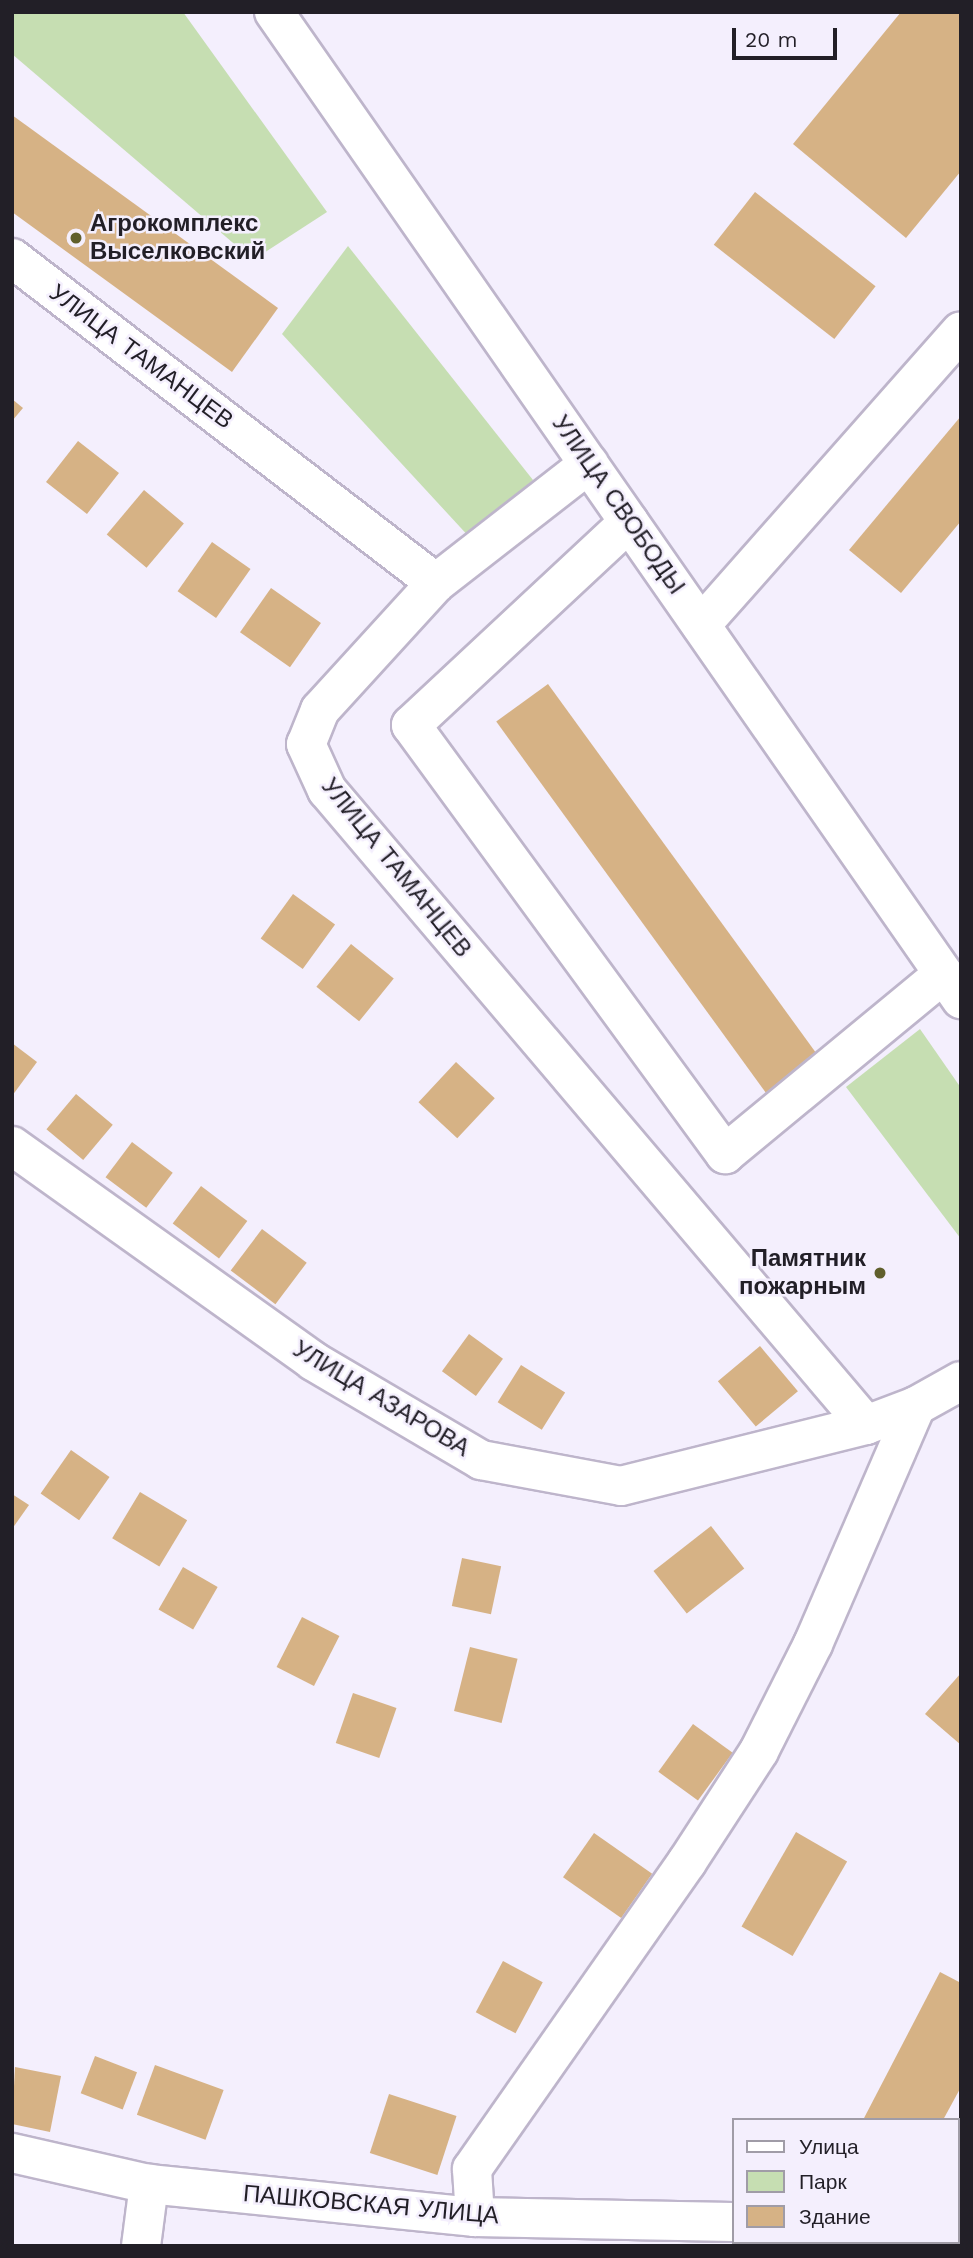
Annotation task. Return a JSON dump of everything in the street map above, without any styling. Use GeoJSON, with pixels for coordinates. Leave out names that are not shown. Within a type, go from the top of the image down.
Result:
{"type":"FeatureCollection","features":[{"type":"Feature","properties":{"kind":"street","name":"УЛИЦА СВОБОДЫ"},"geometry":{"type":"LineString","coordinates":[[274,12],[952,987]]}},
{"type":"Feature","properties":{"kind":"street","name":"УЛИЦА ТАМАНЦЕВ"},"geometry":{"type":"LineString","coordinates":[[12,258],[436,583],[320,710],[306,744],[327,790],[866,1425]]}},
{"type":"Feature","properties":{"kind":"street"},"geometry":{"type":"LineString","coordinates":[[701,625],[961,331]]}},
{"type":"Feature","properties":{"kind":"street"},"geometry":{"type":"LineString","coordinates":[[436,583],[589,464]]}},
{"type":"Feature","properties":{"kind":"street"},"geometry":{"type":"LineString","coordinates":[[629,522],[411,725],[725,1154],[952,987]]}},
{"type":"Feature","properties":{"kind":"street","name":"УЛИЦА АЗАРОВА"},"geometry":{"type":"LineString","coordinates":[[12,1146],[313,1361],[481,1460],[621,1486],[866,1425],[916,1406],[961,1381]]}},
{"type":"Feature","properties":{"kind":"street"},"geometry":{"type":"LineString","coordinates":[[475,2217],[472,2169],[687,1862],[759,1751],[813,1644],[916,1406]]}},
{"type":"Feature","properties":{"kind":"street","name":"ПАШКОВСКАЯ УЛИЦА"},"geometry":{"type":"LineString","coordinates":[[12,2153],[149,2184],[475,2217],[732,2222]]}},
{"type":"Feature","properties":{"kind":"street"},"geometry":{"type":"LineString","coordinates":[[141,2246],[149,2184]]}},
{"type":"Feature","properties":{"kind":"green space"},"geometry":{"type":"Polygon","coordinates":[[[12,12],[183,12],[327,212],[253,260],[12,54],[12,12]]]}},
{"type":"Feature","properties":{"kind":"green space"},"geometry":{"type":"Polygon","coordinates":[[[348,246],[533,480],[472,540],[282,334],[348,246]]]}},
{"type":"Feature","properties":{"kind":"green space"},"geometry":{"type":"Polygon","coordinates":[[[920,1029],[961,1088],[961,1239],[846,1087],[920,1029]]]}},
{"type":"Feature","properties":{"kind":"building"},"geometry":{"type":"Polygon","coordinates":[[[901,12],[961,12],[961,171],[906,238],[793,144],[901,12]]]}},
{"type":"Feature","properties":{"kind":"building"},"geometry":{"type":"Polygon","coordinates":[[[12,115],[278,308],[232,372],[12,212],[12,115]]]}},
{"type":"Feature","properties":{"kind":"building"},"geometry":{"type":"Polygon","coordinates":[[[755,192],[876,286],[834,339],[714,245],[755,192]]]}},
{"type":"Feature","properties":{"kind":"building"},"geometry":{"type":"Polygon","coordinates":[[[12,399],[23,408],[12,421],[12,399]]]}},
{"type":"Feature","properties":{"kind":"building"},"geometry":{"type":"Polygon","coordinates":[[[961,416],[961,521],[901,593],[849,550],[961,416]]]}},
{"type":"Feature","properties":{"kind":"building"},"geometry":{"type":"Polygon","coordinates":[[[78,441],[119,473],[87,514],[46,482],[78,441]]]}},
{"type":"Feature","properties":{"kind":"building"},"geometry":{"type":"Polygon","coordinates":[[[144,490],[184,523],[147,568],[107,534],[144,490]]]}},
{"type":"Feature","properties":{"kind":"building"},"geometry":{"type":"Polygon","coordinates":[[[212,542],[251,569],[216,618],[178,591],[212,542]]]}},
{"type":"Feature","properties":{"kind":"building"},"geometry":{"type":"Polygon","coordinates":[[[271,588],[321,623],[290,667],[240,632],[271,588]]]}},
{"type":"Feature","properties":{"kind":"building"},"geometry":{"type":"Polygon","coordinates":[[[548,684],[822,1061],[770,1099],[496,722],[548,684]]]}},
{"type":"Feature","properties":{"kind":"building"},"geometry":{"type":"Polygon","coordinates":[[[293,894],[335,925],[303,969],[261,938],[293,894]]]}},
{"type":"Feature","properties":{"kind":"building"},"geometry":{"type":"Polygon","coordinates":[[[351,944],[394,979],[359,1021],[316,987],[351,944]]]}},
{"type":"Feature","properties":{"kind":"building"},"geometry":{"type":"Polygon","coordinates":[[[12,1043],[37,1062],[12,1096],[12,1043]]]}},
{"type":"Feature","properties":{"kind":"building"},"geometry":{"type":"Polygon","coordinates":[[[456,1062],[495,1098],[457,1138],[418,1102],[456,1062]]]}},
{"type":"Feature","properties":{"kind":"building"},"geometry":{"type":"Polygon","coordinates":[[[76,1094],[113,1125],[83,1160],[46,1129],[76,1094]]]}},
{"type":"Feature","properties":{"kind":"building"},"geometry":{"type":"Polygon","coordinates":[[[132,1142],[173,1173],[146,1208],[106,1177],[132,1142]]]}},
{"type":"Feature","properties":{"kind":"building"},"geometry":{"type":"Polygon","coordinates":[[[201,1186],[247,1221],[219,1258],[173,1224],[201,1186]]]}},
{"type":"Feature","properties":{"kind":"building"},"geometry":{"type":"Polygon","coordinates":[[[262,1229],[307,1263],[275,1304],[231,1271],[262,1229]]]}},
{"type":"Feature","properties":{"kind":"building"},"geometry":{"type":"Polygon","coordinates":[[[469,1334],[503,1359],[476,1396],[442,1371],[469,1334]]]}},
{"type":"Feature","properties":{"kind":"building"},"geometry":{"type":"Polygon","coordinates":[[[760,1346],[798,1391],[756,1427],[718,1381],[760,1346]]]}},
{"type":"Feature","properties":{"kind":"building"},"geometry":{"type":"Polygon","coordinates":[[[521,1365],[565,1393],[542,1430],[498,1402],[521,1365]]]}},
{"type":"Feature","properties":{"kind":"building"},"geometry":{"type":"Polygon","coordinates":[[[71,1450],[110,1477],[79,1520],[41,1493],[71,1450]]]}},
{"type":"Feature","properties":{"kind":"building"},"geometry":{"type":"Polygon","coordinates":[[[140,1492],[187,1520],[159,1567],[112,1538],[140,1492]]]}},
{"type":"Feature","properties":{"kind":"building"},"geometry":{"type":"Polygon","coordinates":[[[12,1494],[29,1505],[12,1529],[12,1494]]]}},
{"type":"Feature","properties":{"kind":"building"},"geometry":{"type":"Polygon","coordinates":[[[711,1526],[744,1569],[687,1613],[653,1571],[711,1526]]]}},
{"type":"Feature","properties":{"kind":"building"},"geometry":{"type":"Polygon","coordinates":[[[462,1558],[501,1566],[491,1614],[452,1606],[462,1558]]]}},
{"type":"Feature","properties":{"kind":"building"},"geometry":{"type":"Polygon","coordinates":[[[183,1567],[218,1587],[193,1629],[158,1609],[183,1567]]]}},
{"type":"Feature","properties":{"kind":"building"},"geometry":{"type":"Polygon","coordinates":[[[302,1617],[339,1636],[314,1686],[277,1667],[302,1617]]]}},
{"type":"Feature","properties":{"kind":"building"},"geometry":{"type":"Polygon","coordinates":[[[470,1647],[518,1659],[502,1723],[454,1711],[470,1647]]]}},
{"type":"Feature","properties":{"kind":"building"},"geometry":{"type":"Polygon","coordinates":[[[961,1673],[961,1745],[925,1714],[961,1673]]]}},
{"type":"Feature","properties":{"kind":"building"},"geometry":{"type":"Polygon","coordinates":[[[353,1693],[396,1708],[379,1758],[336,1743],[353,1693]]]}},
{"type":"Feature","properties":{"kind":"building"},"geometry":{"type":"Polygon","coordinates":[[[693,1724],[733,1753],[698,1801],[658,1772],[693,1724]]]}},
{"type":"Feature","properties":{"kind":"building"},"geometry":{"type":"Polygon","coordinates":[[[796,1832],[847,1862],[793,1956],[742,1926],[796,1832]]]}},
{"type":"Feature","properties":{"kind":"building"},"geometry":{"type":"Polygon","coordinates":[[[594,1833],[652,1874],[621,1918],[563,1877],[594,1833]]]}},
{"type":"Feature","properties":{"kind":"building"},"geometry":{"type":"Polygon","coordinates":[[[503,1961],[543,1982],[516,2033],[476,2012],[503,1961]]]}},
{"type":"Feature","properties":{"kind":"building"},"geometry":{"type":"Polygon","coordinates":[[[940,1972],[961,1983],[961,2087],[944,2118],[864,2118],[940,1972]]]}},
{"type":"Feature","properties":{"kind":"building"},"geometry":{"type":"Polygon","coordinates":[[[95,2056],[137,2072],[123,2109],[81,2093],[95,2056]]]}},
{"type":"Feature","properties":{"kind":"building"},"geometry":{"type":"Polygon","coordinates":[[[155,2065],[224,2090],[205,2140],[137,2115],[155,2065]]]}},
{"type":"Feature","properties":{"kind":"building"},"geometry":{"type":"Polygon","coordinates":[[[15,2067],[61,2076],[50,2132],[12,2124],[15,2067]]]}},
{"type":"Feature","properties":{"kind":"building"},"geometry":{"type":"Polygon","coordinates":[[[389,2094],[457,2116],[437,2175],[370,2153],[389,2094]]]}},
{"type":"Feature","properties":{"kind":"place","name":"Агрокомплекс Выселковский"},"geometry":{"type":"Point","coordinates":[76,238]}},
{"type":"Feature","properties":{"kind":"place","name":"Памятник пожарным"},"geometry":{"type":"Point","coordinates":[880,1273]}}]}
